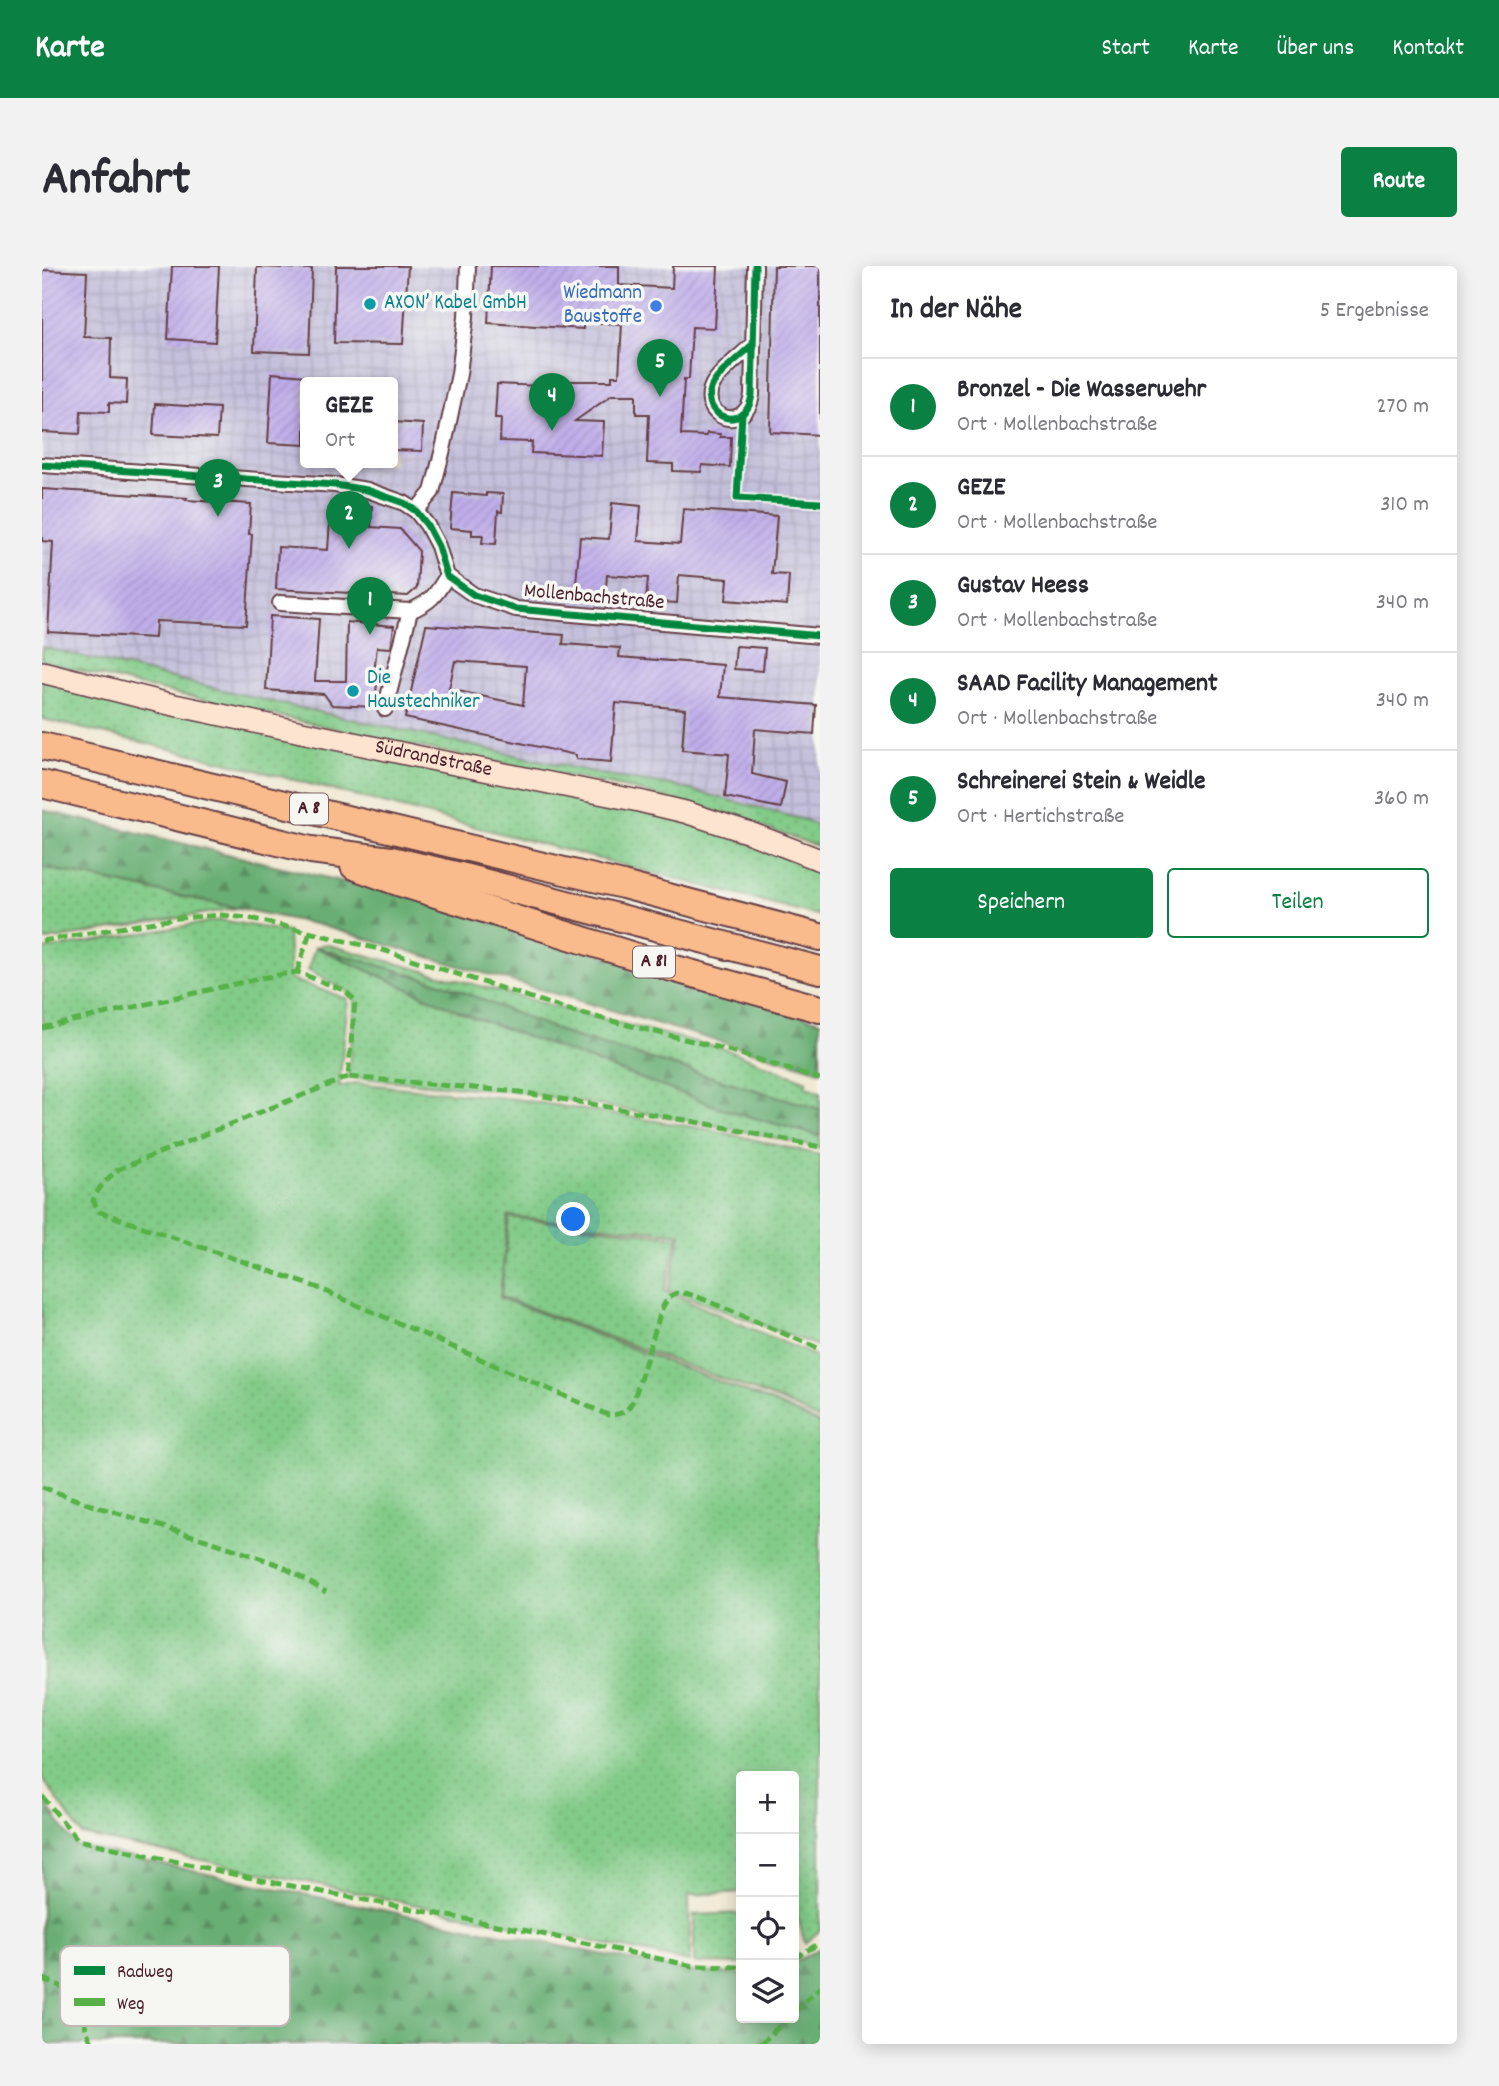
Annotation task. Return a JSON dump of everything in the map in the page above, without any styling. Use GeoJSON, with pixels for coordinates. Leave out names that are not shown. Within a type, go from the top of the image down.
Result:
{"type":"FeatureCollection","features":[{"type":"Feature","properties":{"kind":"highway","name":"A 8"},"geometry":{"type":"LineString","coordinates":[[42,746],[623,885],[820,937]]}},
{"type":"Feature","properties":{"kind":"highway","name":"A 8"},"geometry":{"type":"LineString","coordinates":[[42,784],[311,850],[391,860],[820,970]]}},
{"type":"Feature","properties":{"kind":"highway","name":"A 81"},"geometry":{"type":"LineString","coordinates":[[311,850],[398,882],[672,968],[820,1009]]}},
{"type":"Feature","properties":{"kind":"main road","name":"Südrandstraße"},"geometry":{"type":"LineString","coordinates":[[42,672],[165,703],[639,801],[698,816],[820,860]]}},
{"type":"Feature","properties":{"kind":"street"},"geometry":{"type":"LineString","coordinates":[[416,512],[432,492],[444,445],[459,374],[466,317],[468,266]]}},
{"type":"Feature","properties":{"kind":"street"},"geometry":{"type":"LineString","coordinates":[[752,345],[714,383],[709,394],[710,407],[717,415],[731,418],[742,414],[748,408],[752,395],[755,266]]}},
{"type":"Feature","properties":{"kind":"street"},"geometry":{"type":"LineString","coordinates":[[42,465],[335,485],[367,490],[404,503],[416,512],[438,545],[447,576],[436,595],[426,604],[410,611],[280,603]]}},
{"type":"Feature","properties":{"kind":"street","name":"Mollenbachstraße"},"geometry":{"type":"LineString","coordinates":[[447,576],[474,595],[516,609],[820,636]]}},
{"type":"Feature","properties":{"kind":"street"},"geometry":{"type":"LineString","coordinates":[[385,709],[410,611]]}},
{"type":"Feature","properties":{"kind":"shaded area"},"geometry":{"type":"Polygon","coordinates":[[[42,266],[820,266],[820,827],[805,820],[672,785],[625,779],[273,702],[42,647],[42,266]]]}},
{"type":"Feature","properties":{"kind":"green space"},"geometry":{"type":"Polygon","coordinates":[[[42,647],[273,702],[625,779],[672,785],[805,820],[820,827],[820,847],[715,811],[623,787],[409,745],[133,684],[42,661],[42,647]]]}},
{"type":"Feature","properties":{"kind":"green space"},"geometry":{"type":"Polygon","coordinates":[[[42,680],[561,792],[713,830],[820,869],[820,916],[217,760],[42,719],[42,680]]]}},
{"type":"Feature","properties":{"kind":"green space"},"geometry":{"type":"Polygon","coordinates":[[[42,810],[425,901],[820,1021],[820,1071],[319,925],[42,867],[42,810]]]}},
{"type":"Feature","properties":{"kind":"green space"},"geometry":{"type":"Polygon","coordinates":[[[42,867],[237,908],[42,941],[42,867]]]}},
{"type":"Feature","properties":{"kind":"green space"},"geometry":{"type":"Polygon","coordinates":[[[221,920],[288,932],[290,979],[348,999],[339,1087],[355,1083],[516,1099],[713,1130],[820,1155],[820,1347],[668,1290],[681,1234],[508,1216],[500,1298],[775,1403],[820,1424],[820,1930],[805,1944],[799,1922],[799,1771],[736,1771],[736,1892],[689,1895],[690,1962],[82,1835],[42,1778],[42,950],[221,920]]]}},
{"type":"Feature","properties":{"kind":"green space"},"geometry":{"type":"Polygon","coordinates":[[[325,944],[728,1050],[807,1081],[805,1086],[820,1092],[820,1109],[569,1035],[441,983],[322,950],[471,1015],[729,1111],[820,1136],[820,1148],[708,1124],[520,1092],[348,1077],[355,1001],[346,991],[308,969],[315,947],[325,944]]]}},
{"type":"Feature","properties":{"kind":"green space"},"geometry":{"type":"Polygon","coordinates":[[[315,947],[441,983],[569,1035],[820,1109],[820,1136],[729,1111],[465,1014],[315,947]]]}},
{"type":"Feature","properties":{"kind":"green space"},"geometry":{"type":"Polygon","coordinates":[[[509,1217],[678,1237],[664,1291],[820,1358],[820,1420],[779,1400],[501,1297],[509,1217]]]}},
{"type":"Feature","properties":{"kind":"green space"},"geometry":{"type":"Polygon","coordinates":[[[42,1797],[75,1845],[685,1971],[736,1974],[736,2023],[799,2023],[799,1960],[820,1948],[820,2044],[42,2044],[42,1797]]]}},
{"type":"Feature","properties":{"kind":"green space"},"geometry":{"type":"Polygon","coordinates":[[[736,1913],[736,1964],[694,1963],[694,1915],[736,1913]]]}},
{"type":"Feature","properties":{"kind":"building"},"geometry":{"type":"Polygon","coordinates":[[[172,266],[219,266],[215,342],[168,339],[172,266]]]}},
{"type":"Feature","properties":{"kind":"building","name":"AXON’ Kabel GmbH"},"geometry":{"type":"Polygon","coordinates":[[[336,266],[408,266],[403,344],[334,343],[336,266]]]}},
{"type":"Feature","properties":{"kind":"building"},"geometry":{"type":"Polygon","coordinates":[[[491,266],[619,266],[619,285],[672,288],[673,266],[718,266],[715,328],[692,327],[689,379],[684,379],[681,435],[706,436],[707,433],[731,437],[730,467],[702,465],[701,472],[673,471],[673,464],[647,463],[649,414],[636,414],[636,395],[612,395],[575,421],[604,422],[602,456],[531,453],[532,442],[500,441],[501,418],[495,418],[497,384],[566,387],[566,381],[612,381],[612,376],[619,376],[622,324],[583,322],[583,329],[488,323],[491,266]]]}},
{"type":"Feature","properties":{"kind":"building"},"geometry":{"type":"Polygon","coordinates":[[[774,266],[820,266],[820,435],[770,432],[774,266]]]}},
{"type":"Feature","properties":{"kind":"building"},"geometry":{"type":"Polygon","coordinates":[[[257,267],[312,269],[309,353],[254,351],[257,267]]]}},
{"type":"Feature","properties":{"kind":"building"},"geometry":{"type":"Polygon","coordinates":[[[42,270],[87,272],[84,337],[111,338],[110,378],[127,379],[126,404],[109,403],[109,412],[81,411],[80,434],[42,432],[42,270]]]}},
{"type":"Feature","properties":{"kind":"building"},"geometry":{"type":"Polygon","coordinates":[[[272,373],[305,376],[300,377],[300,445],[268,443],[272,373]]]}},
{"type":"Feature","properties":{"kind":"building"},"geometry":{"type":"Polygon","coordinates":[[[155,404],[219,408],[217,438],[153,435],[155,404]]]}},
{"type":"Feature","properties":{"kind":"building"},"geometry":{"type":"Polygon","coordinates":[[[398,422],[423,424],[422,451],[398,450],[398,422]]]}},
{"type":"Feature","properties":{"kind":"building"},"geometry":{"type":"Polygon","coordinates":[[[42,489],[251,504],[249,534],[252,534],[246,625],[156,621],[155,638],[48,632],[53,542],[42,541],[42,489]]]}},
{"type":"Feature","properties":{"kind":"building"},"geometry":{"type":"Polygon","coordinates":[[[453,493],[486,496],[486,493],[503,494],[502,512],[498,511],[496,544],[482,543],[483,535],[472,535],[472,530],[450,528],[453,493]]]}},
{"type":"Feature","properties":{"kind":"building"},"geometry":{"type":"Polygon","coordinates":[[[331,503],[372,506],[371,527],[400,529],[419,551],[417,588],[408,596],[276,589],[278,547],[328,550],[331,503]]]}},
{"type":"Feature","properties":{"kind":"building"},"geometry":{"type":"Polygon","coordinates":[[[612,503],[641,506],[638,541],[680,544],[683,509],[777,516],[772,574],[789,575],[787,605],[726,600],[728,579],[679,575],[677,603],[646,601],[648,578],[607,575],[605,599],[575,596],[580,537],[609,539],[612,503]]]}},
{"type":"Feature","properties":{"kind":"building"},"geometry":{"type":"Polygon","coordinates":[[[270,616],[319,619],[315,681],[346,681],[347,622],[394,626],[391,648],[377,647],[373,682],[377,682],[375,707],[332,705],[324,694],[266,690],[270,616]]]}},
{"type":"Feature","properties":{"kind":"building"},"geometry":{"type":"Polygon","coordinates":[[[426,625],[564,635],[563,644],[620,648],[619,657],[723,665],[720,697],[816,705],[814,734],[755,729],[752,774],[786,782],[781,808],[725,797],[729,754],[682,750],[685,709],[616,703],[611,762],[576,759],[576,755],[405,718],[426,625]],[[455,661],[449,689],[523,705],[526,666],[455,661]]]}},
{"type":"Feature","properties":{"kind":"building"},"geometry":{"type":"Polygon","coordinates":[[[736,646],[765,648],[763,671],[734,669],[736,646]]]}},
{"type":"Feature","properties":{"kind":"marked path"},"geometry":{"type":"LineString","coordinates":[[42,941],[179,918],[222,915],[254,919],[383,950],[572,1011],[728,1050],[820,1079]]}},
{"type":"Feature","properties":{"kind":"marked path"},"geometry":{"type":"LineString","coordinates":[[297,972],[310,932]]}},
{"type":"Feature","properties":{"kind":"marked path"},"geometry":{"type":"LineString","coordinates":[[42,1028],[297,972],[346,991],[355,1001],[348,1077],[520,1092],[708,1124],[820,1147]]}},
{"type":"Feature","properties":{"kind":"marked path"},"geometry":{"type":"LineString","coordinates":[[348,1077],[119,1169],[103,1184],[93,1201],[100,1212],[316,1287],[608,1415],[622,1413],[633,1401],[661,1311],[671,1295],[685,1293],[698,1297],[820,1349]]}},
{"type":"Feature","properties":{"kind":"marked path"},"geometry":{"type":"LineString","coordinates":[[42,1487],[280,1565],[326,1592]]}},
{"type":"Feature","properties":{"kind":"marked path"},"geometry":{"type":"LineString","coordinates":[[42,1796],[78,1840],[265,1881],[523,1930],[693,1966],[736,1967]]}},
{"type":"Feature","properties":{"kind":"marked path"},"geometry":{"type":"LineString","coordinates":[[799,1955],[820,1943]]}},
{"type":"Feature","properties":{"kind":"marked path"},"geometry":{"type":"LineString","coordinates":[[42,1979],[60,1986]]}},
{"type":"Feature","properties":{"kind":"marked path"},"geometry":{"type":"LineString","coordinates":[[799,2007],[820,1987]]}},
{"type":"Feature","properties":{"kind":"marked path"},"geometry":{"type":"LineString","coordinates":[[761,2044],[783,2023]]}},
{"type":"Feature","properties":{"kind":"marked path"},"geometry":{"type":"LineString","coordinates":[[85,2026],[94,2044]]}},
{"type":"Feature","properties":{"kind":"cycle path"},"geometry":{"type":"LineString","coordinates":[[752,345],[726,368],[713,384],[710,402],[713,409],[725,417],[740,416],[748,407],[752,395],[755,266]]}},
{"type":"Feature","properties":{"kind":"cycle path"},"geometry":{"type":"LineString","coordinates":[[742,414],[737,498],[820,503]]}},
{"type":"Feature","properties":{"kind":"cycle path"},"geometry":{"type":"LineString","coordinates":[[42,465],[335,485],[367,490],[404,503],[416,511],[438,546],[447,576],[474,595],[516,609],[820,636]]}},
{"type":"Feature","properties":{"kind":"place","name":"AXON’ Kabel GmbH"},"geometry":{"type":"Point","coordinates":[370,304]}},
{"type":"Feature","properties":{"kind":"place","name":"Wiedmann Baustoffe"},"geometry":{"type":"Point","coordinates":[656,306]}},
{"type":"Feature","properties":{"kind":"place","name":"Schreinerei Stein & Weidle"},"geometry":{"type":"Point","coordinates":[660,397]}},
{"type":"Feature","properties":{"kind":"place","name":"SAAD Facility Management"},"geometry":{"type":"Point","coordinates":[552,431]}},
{"type":"Feature","properties":{"kind":"place","name":"Gustav Heess"},"geometry":{"type":"Point","coordinates":[218,517]}},
{"type":"Feature","properties":{"kind":"place","name":"GEZE"},"geometry":{"type":"Point","coordinates":[349,549]}},
{"type":"Feature","properties":{"kind":"place","name":"Bronzel - Die Wasserwehr"},"geometry":{"type":"Point","coordinates":[370,635]}},
{"type":"Feature","properties":{"kind":"place","name":"Die Haustechniker"},"geometry":{"type":"Point","coordinates":[353,691]}}]}
